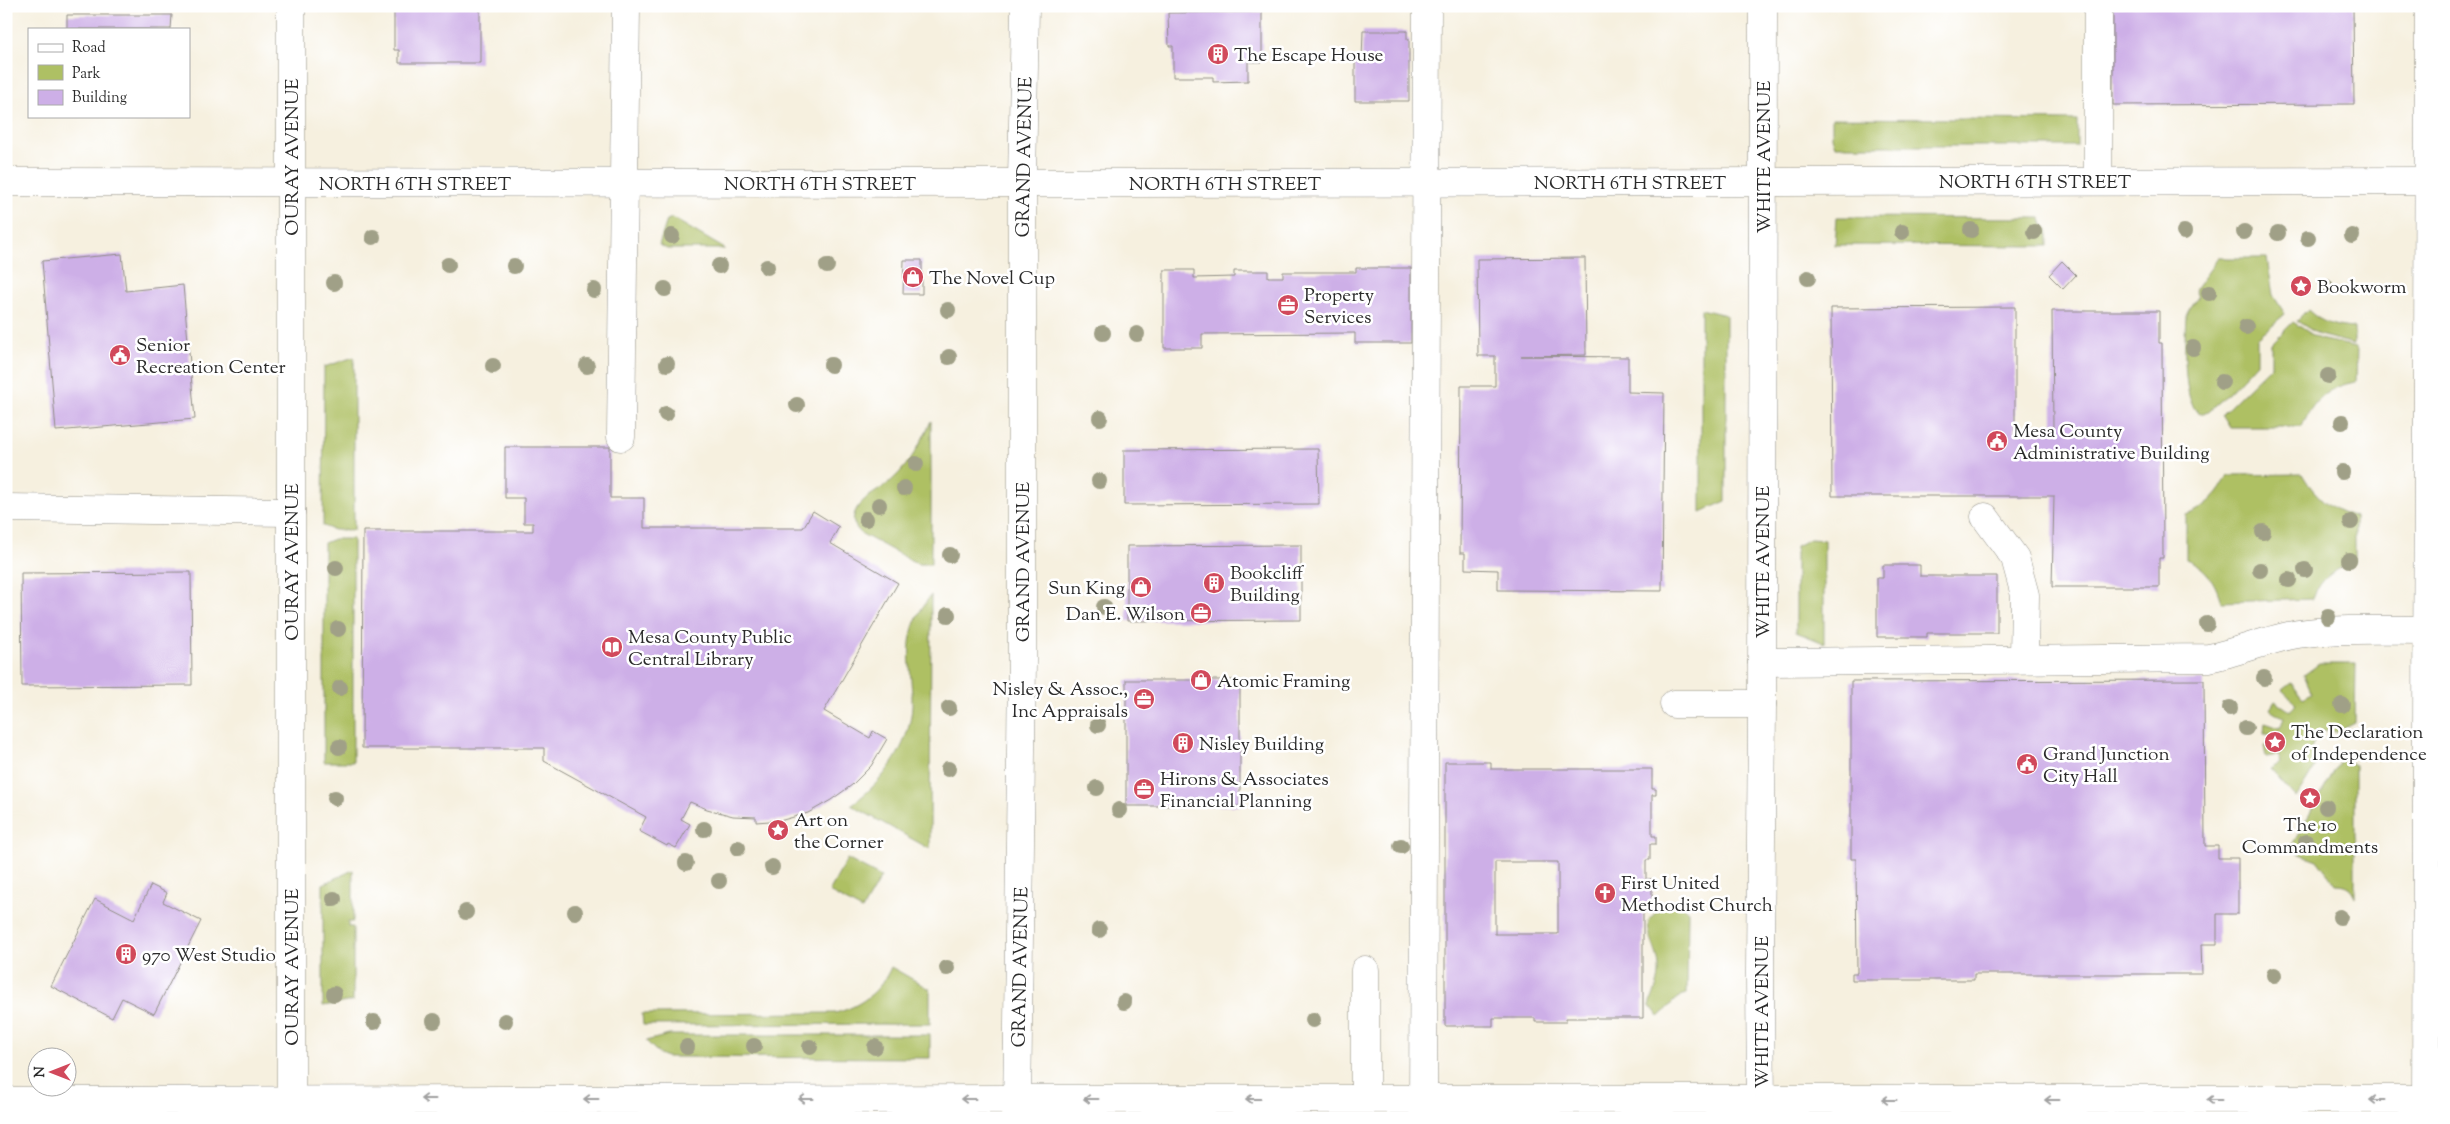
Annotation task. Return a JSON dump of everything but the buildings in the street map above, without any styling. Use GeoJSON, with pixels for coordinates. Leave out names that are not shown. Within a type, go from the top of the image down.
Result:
{"type":"FeatureCollection","features":[{"type":"Feature","properties":{"kind":"street","name":"OURAY AVENUE"},"geometry":{"type":"LineString","coordinates":[[290,1109],[291,6]]}},
{"type":"Feature","properties":{"kind":"street"},"geometry":{"type":"LineString","coordinates":[[622,437],[626,6]]}},
{"type":"Feature","properties":{"kind":"street","name":"GRAND AVENUE"},"geometry":{"type":"LineString","coordinates":[[1017,1109],[1022,670],[1022,184],[1025,6]]}},
{"type":"Feature","properties":{"kind":"street"},"geometry":{"type":"LineString","coordinates":[[1423,1108],[1427,6]]}},
{"type":"Feature","properties":{"kind":"street","name":"WHITE AVENUE"},"geometry":{"type":"LineString","coordinates":[[1761,1109],[1763,6]]}},
{"type":"Feature","properties":{"kind":"street"},"geometry":{"type":"LineString","coordinates":[[2098,6],[2098,181]]}},
{"type":"Feature","properties":{"kind":"street"},"geometry":{"type":"LineString","coordinates":[[6,1101],[290,1109],[1017,1109],[1365,1098],[1423,1108],[1761,1109],[2432,1106],[2426,630],[2436,181],[2429,6]]}},
{"type":"Feature","properties":{"kind":"street","name":"NORTH 6TH STREET"},"geometry":{"type":"LineString","coordinates":[[6,182],[1022,184],[2436,181]]}},
{"type":"Feature","properties":{"kind":"street"},"geometry":{"type":"LineString","coordinates":[[6,508],[291,512]]}},
{"type":"Feature","properties":{"kind":"street"},"geometry":{"type":"LineString","coordinates":[[1985,517],[2015,558],[2025,595],[2024,659]]}},
{"type":"Feature","properties":{"kind":"street"},"geometry":{"type":"LineString","coordinates":[[1762,662],[2209,658],[2297,634],[2342,631],[2426,630]]}},
{"type":"Feature","properties":{"kind":"street"},"geometry":{"type":"LineString","coordinates":[[1674,704],[1762,704]]}},
{"type":"Feature","properties":{"kind":"street"},"geometry":{"type":"LineString","coordinates":[[1365,970],[1365,1098]]}},
{"type":"Feature","properties":{"kind":"green space"},"geometry":{"type":"Polygon","coordinates":[[[1832,118],[2077,120],[2077,146],[1835,146],[1832,137],[1832,118]]]}},
{"type":"Feature","properties":{"kind":"green space"},"geometry":{"type":"Polygon","coordinates":[[[1837,217],[2041,218],[2043,225],[2048,229],[2048,246],[1835,245],[1837,217]]]}},
{"type":"Feature","properties":{"kind":"green space"},"geometry":{"type":"Polygon","coordinates":[[[672,218],[725,249],[667,249],[659,245],[667,220],[672,218]]]}},
{"type":"Feature","properties":{"kind":"green space"},"geometry":{"type":"Polygon","coordinates":[[[2218,258],[2267,258],[2273,295],[2285,314],[2257,338],[2257,363],[2222,399],[2204,413],[2196,410],[2187,388],[2185,355],[2186,317],[2198,297],[2195,290],[2218,258]]]}},
{"type":"Feature","properties":{"kind":"green space"},"geometry":{"type":"Polygon","coordinates":[[[1701,309],[1726,315],[1726,501],[1701,512],[1701,309]]]}},
{"type":"Feature","properties":{"kind":"green space"},"geometry":{"type":"Polygon","coordinates":[[[2308,310],[2329,324],[2354,328],[2354,344],[2319,335],[2297,321],[2308,310]]]}},
{"type":"Feature","properties":{"kind":"green space"},"geometry":{"type":"Polygon","coordinates":[[[2293,322],[2319,339],[2357,347],[2356,382],[2337,387],[2322,396],[2310,410],[2302,427],[2230,427],[2222,414],[2271,366],[2271,344],[2293,322]]]}},
{"type":"Feature","properties":{"kind":"green space"},"geometry":{"type":"Polygon","coordinates":[[[354,357],[354,530],[334,530],[323,526],[324,367],[354,357]]]}},
{"type":"Feature","properties":{"kind":"green space"},"geometry":{"type":"Polygon","coordinates":[[[931,421],[931,564],[918,564],[862,534],[855,526],[854,517],[859,505],[867,497],[888,484],[910,460],[931,421]]]}},
{"type":"Feature","properties":{"kind":"green space"},"geometry":{"type":"Polygon","coordinates":[[[2302,474],[2312,489],[2324,501],[2338,510],[2355,517],[2355,562],[2329,575],[2316,591],[2313,599],[2221,602],[2213,581],[2209,576],[2199,566],[2186,559],[2186,515],[2212,499],[2228,475],[2302,474]]]}},
{"type":"Feature","properties":{"kind":"green space"},"geometry":{"type":"Polygon","coordinates":[[[334,539],[353,539],[353,762],[324,762],[324,543],[334,539]]]}},
{"type":"Feature","properties":{"kind":"green space"},"geometry":{"type":"Polygon","coordinates":[[[1810,539],[1824,540],[1824,643],[1796,632],[1796,546],[1810,539]]]}},
{"type":"Feature","properties":{"kind":"green space"},"geometry":{"type":"Polygon","coordinates":[[[931,595],[930,849],[851,805],[876,784],[903,744],[911,713],[912,696],[909,655],[912,632],[922,608],[931,595]]]}},
{"type":"Feature","properties":{"kind":"green space"},"geometry":{"type":"Polygon","coordinates":[[[2319,664],[2356,664],[2355,723],[2337,732],[2324,730],[2317,737],[2311,750],[2318,762],[2296,798],[2270,769],[2281,763],[2278,755],[2266,757],[2264,746],[2277,745],[2278,735],[2264,734],[2265,723],[2280,728],[2284,718],[2270,709],[2275,701],[2290,711],[2296,703],[2282,690],[2291,683],[2303,698],[2312,693],[2304,675],[2319,664]]]}},
{"type":"Feature","properties":{"kind":"green space"},"geometry":{"type":"Polygon","coordinates":[[[2340,761],[2349,761],[2355,766],[2355,898],[2348,887],[2335,884],[2317,860],[2292,851],[2292,845],[2340,761]]]}},
{"type":"Feature","properties":{"kind":"green space"},"geometry":{"type":"Polygon","coordinates":[[[847,859],[881,877],[862,910],[829,892],[847,859]]]}},
{"type":"Feature","properties":{"kind":"green space"},"geometry":{"type":"Polygon","coordinates":[[[353,870],[353,922],[348,922],[348,927],[353,927],[353,1001],[323,1006],[323,884],[353,870]]]}},
{"type":"Feature","properties":{"kind":"green space"},"geometry":{"type":"Polygon","coordinates":[[[1672,905],[1683,906],[1688,911],[1687,994],[1674,1000],[1659,1017],[1650,1005],[1658,982],[1659,968],[1658,958],[1649,931],[1649,924],[1652,917],[1659,911],[1672,905]]]}},
{"type":"Feature","properties":{"kind":"green space"},"geometry":{"type":"Polygon","coordinates":[[[891,967],[930,989],[930,1024],[643,1025],[642,1014],[835,1013],[853,1007],[869,997],[882,983],[891,967]]]}},
{"type":"Feature","properties":{"kind":"green space"},"geometry":{"type":"Polygon","coordinates":[[[669,1035],[930,1035],[930,1058],[667,1057],[659,1054],[646,1041],[669,1035]]]}},
{"type":"Feature","properties":{"kind":"place","name":"The Escape House"},"geometry":{"type":"Point","coordinates":[1218,54]}},
{"type":"Feature","properties":{"kind":"place","name":"The Novel Cup"},"geometry":{"type":"Point","coordinates":[913,277]}},
{"type":"Feature","properties":{"kind":"place","name":"Bookworm"},"geometry":{"type":"Point","coordinates":[2301,286]}},
{"type":"Feature","properties":{"kind":"place","name":"Property Services"},"geometry":{"type":"Point","coordinates":[1288,305]}},
{"type":"Feature","properties":{"kind":"place","name":"Senior Recreation Center"},"geometry":{"type":"Point","coordinates":[120,355]}},
{"type":"Feature","properties":{"kind":"place","name":"Mesa County Administrative Building"},"geometry":{"type":"Point","coordinates":[1997,441]}},
{"type":"Feature","properties":{"kind":"place","name":"Bookcliff Building"},"geometry":{"type":"Point","coordinates":[1214,583]}},
{"type":"Feature","properties":{"kind":"place","name":"Sun King"},"geometry":{"type":"Point","coordinates":[1141,587]}},
{"type":"Feature","properties":{"kind":"place","name":"Dan E. Wilson"},"geometry":{"type":"Point","coordinates":[1201,613]}},
{"type":"Feature","properties":{"kind":"place","name":"Mesa County Public Central Library"},"geometry":{"type":"Point","coordinates":[612,647]}},
{"type":"Feature","properties":{"kind":"place","name":"Atomic Framing"},"geometry":{"type":"Point","coordinates":[1201,680]}},
{"type":"Feature","properties":{"kind":"place","name":"Nisley & Assoc., Inc Appraisals"},"geometry":{"type":"Point","coordinates":[1144,699]}},
{"type":"Feature","properties":{"kind":"place","name":"The Declaration of Independence"},"geometry":{"type":"Point","coordinates":[2275,742]}},
{"type":"Feature","properties":{"kind":"place","name":"Nisley Building"},"geometry":{"type":"Point","coordinates":[1183,743]}},
{"type":"Feature","properties":{"kind":"place","name":"Grand Junction City Hall"},"geometry":{"type":"Point","coordinates":[2027,764]}},
{"type":"Feature","properties":{"kind":"place","name":"Hirons & Associates Financial Planning"},"geometry":{"type":"Point","coordinates":[1144,789]}},
{"type":"Feature","properties":{"kind":"place","name":"The 10 Commandments"},"geometry":{"type":"Point","coordinates":[2310,798]}},
{"type":"Feature","properties":{"kind":"place","name":"Art on the Corner"},"geometry":{"type":"Point","coordinates":[778,830]}},
{"type":"Feature","properties":{"kind":"place","name":"First United Methodist Church"},"geometry":{"type":"Point","coordinates":[1605,893]}},
{"type":"Feature","properties":{"kind":"place","name":"970 West Studio"},"geometry":{"type":"Point","coordinates":[126,954]}}]}
